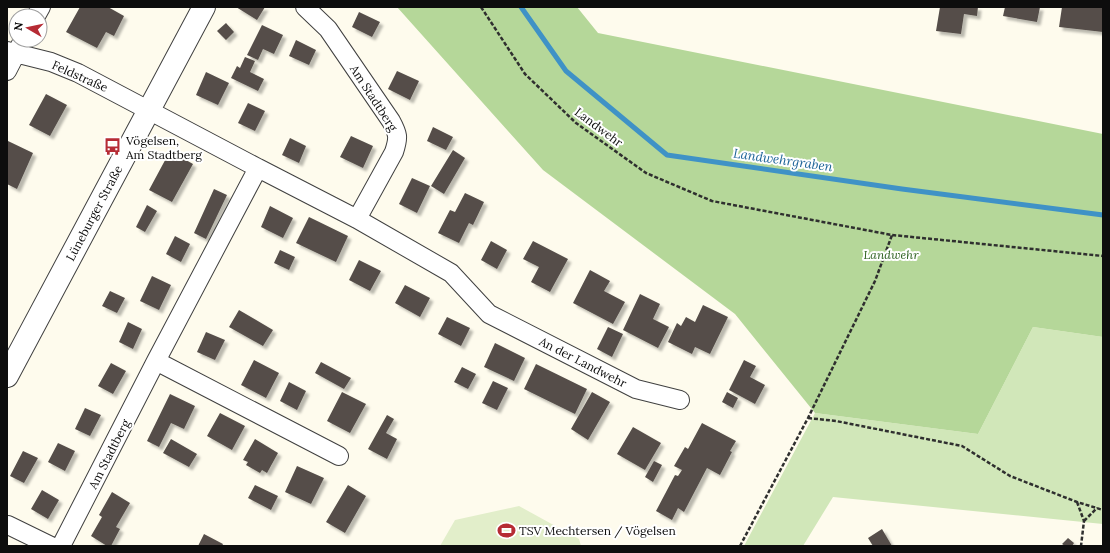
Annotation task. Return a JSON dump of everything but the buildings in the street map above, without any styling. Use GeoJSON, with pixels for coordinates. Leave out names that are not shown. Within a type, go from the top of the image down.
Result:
{"type":"FeatureCollection","features":[{"type":"Feature","properties":{"kind":"street","name":"Lüneburger Straße"},"geometry":{"type":"LineString","coordinates":[[7,376],[204,7]]}},
{"type":"Feature","properties":{"kind":"street","name":"Am Stadtberg"},"geometry":{"type":"LineString","coordinates":[[305,7],[328,29],[397,132],[398,140],[394,152],[357,219]]}},
{"type":"Feature","properties":{"kind":"street","name":"Feldstraße"},"geometry":{"type":"LineString","coordinates":[[16,48],[78,73],[149,110]]}},
{"type":"Feature","properties":{"kind":"street"},"geometry":{"type":"LineString","coordinates":[[7,71],[16,48]]}},
{"type":"Feature","properties":{"kind":"street"},"geometry":{"type":"LineString","coordinates":[[149,110],[357,219]]}},
{"type":"Feature","properties":{"kind":"street","name":"Am Stadtberg"},"geometry":{"type":"LineString","coordinates":[[61,546],[156,361],[258,168]]}},
{"type":"Feature","properties":{"kind":"street","name":"An der Landwehr"},"geometry":{"type":"LineString","coordinates":[[357,219],[451,273],[489,314],[636,389],[680,400]]}},
{"type":"Feature","properties":{"kind":"street"},"geometry":{"type":"LineString","coordinates":[[156,361],[339,456]]}},
{"type":"Feature","properties":{"kind":"street"},"geometry":{"type":"LineString","coordinates":[[8,525],[51,546]]}},
{"type":"Feature","properties":{"kind":"path","name":"Landwehr"},"geometry":{"type":"LineString","coordinates":[[481,7],[525,74],[576,123],[646,173],[712,201],[892,235],[1103,256]]}},
{"type":"Feature","properties":{"kind":"path"},"geometry":{"type":"LineString","coordinates":[[740,546],[808,418],[875,281],[892,235]]}},
{"type":"Feature","properties":{"kind":"path"},"geometry":{"type":"LineString","coordinates":[[808,418],[836,421],[962,446],[1010,476],[1077,502],[1103,510]]}},
{"type":"Feature","properties":{"kind":"path"},"geometry":{"type":"LineString","coordinates":[[1077,502],[1084,521],[1080,546]]}},
{"type":"Feature","properties":{"kind":"path"},"geometry":{"type":"LineString","coordinates":[[1084,521],[1097,508]]}},
{"type":"Feature","properties":{"kind":"green space","name":"Landwehr"},"geometry":{"type":"Polygon","coordinates":[[[397,7],[577,7],[598,33],[1103,134],[1103,337],[1033,327],[978,434],[815,413],[735,314],[543,170],[397,7]]]}},
{"type":"Feature","properties":{"kind":"green space"},"geometry":{"type":"Polygon","coordinates":[[[1033,327],[1103,337],[1103,524],[833,497],[803,546],[744,546],[815,413],[978,434],[1033,327]]]}},
{"type":"Feature","properties":{"kind":"green space","name":"TSV Mechtersen / Vögelsen"},"geometry":{"type":"Polygon","coordinates":[[[519,506],[579,539],[581,546],[440,546],[455,520],[519,506]]]}},
{"type":"Feature","properties":{"kind":"waterway","name":"Landwehrgraben"},"geometry":{"type":"LineString","coordinates":[[521,7],[566,71],[667,155],[902,189],[1103,215]]}},
{"type":"Feature","properties":{"kind":"place","name":"Vögelsen, Am Stadtberg"},"geometry":{"type":"Point","coordinates":[113,147]}},
{"type":"Feature","properties":{"kind":"place","name":"TSV Mechtersen / Vögelsen"},"geometry":{"type":"Point","coordinates":[506,530]}}]}
